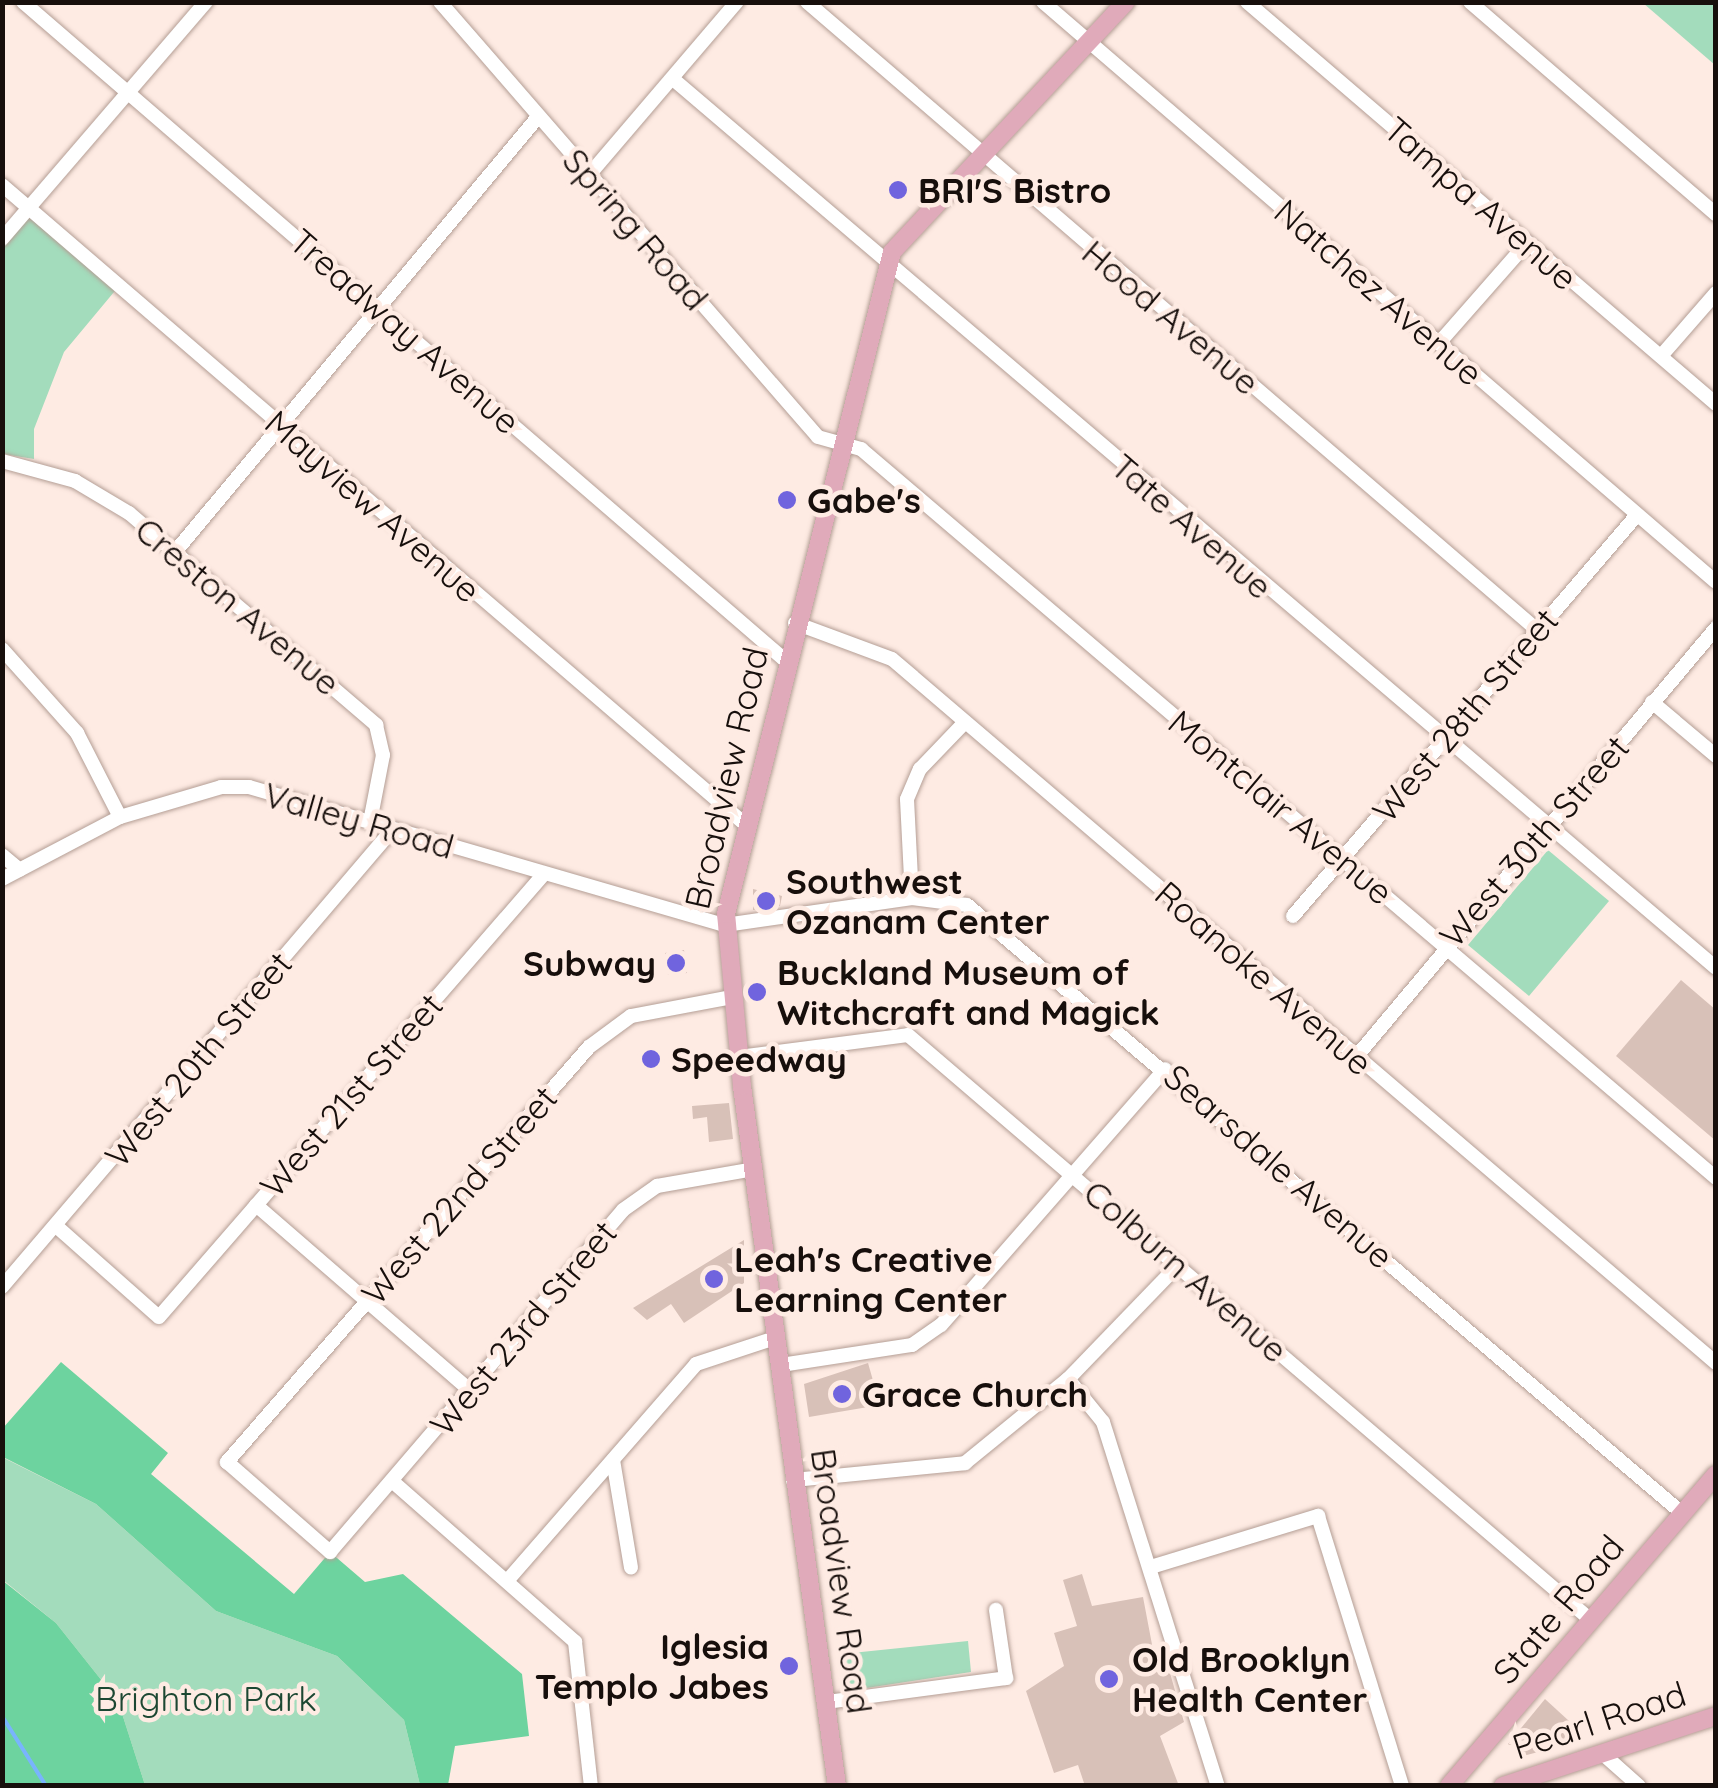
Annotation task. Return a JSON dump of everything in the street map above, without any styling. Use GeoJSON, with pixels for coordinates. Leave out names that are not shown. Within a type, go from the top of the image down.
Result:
{"type":"FeatureCollection","features":[{"type":"Feature","properties":{"kind":"main road","name":"Broadview Road"},"geometry":{"type":"LineString","coordinates":[[837,1786],[793,1480],[778,1337],[738,1057],[725,925],[746,824],[887,264],[980,155],[1126,2]]}},
{"type":"Feature","properties":{"kind":"main road","name":"State Road"},"geometry":{"type":"LineString","coordinates":[[1449,1786],[1716,1474]]}},
{"type":"Feature","properties":{"kind":"main road","name":"Pearl Road"},"geometry":{"type":"LineString","coordinates":[[1502,1786],[1716,1716]]}},
{"type":"Feature","properties":{"kind":"street","name":"Treadway Avenue"},"geometry":{"type":"LineString","coordinates":[[24,2],[786,661]]}},
{"type":"Feature","properties":{"kind":"street"},"geometry":{"type":"LineString","coordinates":[[2,240],[206,2]]}},
{"type":"Feature","properties":{"kind":"street","name":"Spring Road"},"geometry":{"type":"LineString","coordinates":[[440,2],[818,436],[841,444]]}},
{"type":"Feature","properties":{"kind":"street"},"geometry":{"type":"LineString","coordinates":[[589,175],[737,2]]}},
{"type":"Feature","properties":{"kind":"street","name":"Hood Avenue"},"geometry":{"type":"LineString","coordinates":[[806,2],[1537,630]]}},
{"type":"Feature","properties":{"kind":"street","name":"Natchez Avenue"},"geometry":{"type":"LineString","coordinates":[[1043,2],[1716,582]]}},
{"type":"Feature","properties":{"kind":"street","name":"Tampa Avenue"},"geometry":{"type":"LineString","coordinates":[[1247,2],[1716,404]]}},
{"type":"Feature","properties":{"kind":"street"},"geometry":{"type":"LineString","coordinates":[[1470,2],[1716,214]]}},
{"type":"Feature","properties":{"kind":"street","name":"Tate Avenue"},"geometry":{"type":"LineString","coordinates":[[673,79],[1444,742],[1716,968]]}},
{"type":"Feature","properties":{"kind":"street"},"geometry":{"type":"LineString","coordinates":[[174,552],[538,117]]}},
{"type":"Feature","properties":{"kind":"street","name":"Mayview Avenue"},"geometry":{"type":"LineString","coordinates":[[2,185],[746,824]]}},
{"type":"Feature","properties":{"kind":"street"},"geometry":{"type":"LineString","coordinates":[[1439,343],[1526,242]]}},
{"type":"Feature","properties":{"kind":"street"},"geometry":{"type":"LineString","coordinates":[[1661,356],[1716,293]]}},
{"type":"Feature","properties":{"kind":"street","name":"Montclair Avenue"},"geometry":{"type":"LineString","coordinates":[[841,444],[862,449],[1716,1178]]}},
{"type":"Feature","properties":{"kind":"street","name":"Creston Avenue"},"geometry":{"type":"LineString","coordinates":[[2,461],[102,495],[376,724],[383,755],[370,822]]}},
{"type":"Feature","properties":{"kind":"street","name":"West 28th Street"},"geometry":{"type":"LineString","coordinates":[[1292,916],[1637,515]]}},
{"type":"Feature","properties":{"kind":"street","name":"Roanoke Avenue"},"geometry":{"type":"LineString","coordinates":[[796,623],[892,659],[1716,1362]]}},
{"type":"Feature","properties":{"kind":"street","name":"West 30th Street"},"geometry":{"type":"LineString","coordinates":[[1356,1057],[1444,945],[1716,628]]}},
{"type":"Feature","properties":{"kind":"street"},"geometry":{"type":"LineString","coordinates":[[2,649],[77,733],[120,817]]}},
{"type":"Feature","properties":{"kind":"street"},"geometry":{"type":"LineString","coordinates":[[1652,702],[1716,756]]}},
{"type":"Feature","properties":{"kind":"street"},"geometry":{"type":"LineString","coordinates":[[912,898],[907,799],[920,769],[966,722]]}},
{"type":"Feature","properties":{"kind":"street","name":"Valley Road"},"geometry":{"type":"LineString","coordinates":[[2,879],[120,817],[221,786],[370,822],[725,925]]}},
{"type":"Feature","properties":{"kind":"street","name":"West 20th Street"},"geometry":{"type":"LineString","coordinates":[[2,1287],[393,830]]}},
{"type":"Feature","properties":{"kind":"street"},"geometry":{"type":"LineString","coordinates":[[2,855],[20,870]]}},
{"type":"Feature","properties":{"kind":"street","name":"West 21st Street"},"geometry":{"type":"LineString","coordinates":[[56,1226],[159,1317],[544,874]]}},
{"type":"Feature","properties":{"kind":"street","name":"Searsdale Avenue"},"geometry":{"type":"LineString","coordinates":[[725,925],[912,898],[967,905],[1003,928],[1682,1513]]}},
{"type":"Feature","properties":{"kind":"street","name":"West 22nd Street"},"geometry":{"type":"LineString","coordinates":[[330,1552],[227,1462],[606,1031],[631,1016],[732,998]]}},
{"type":"Feature","properties":{"kind":"street","name":"Colburn Avenue"},"geometry":{"type":"LineString","coordinates":[[738,1057],[908,1034],[1592,1621]]}},
{"type":"Feature","properties":{"kind":"street"},"geometry":{"type":"LineString","coordinates":[[781,1365],[924,1337],[1165,1068]]}},
{"type":"Feature","properties":{"kind":"street","name":"West 23rd Street"},"geometry":{"type":"LineString","coordinates":[[330,1552],[623,1210],[657,1186],[754,1169]]}},
{"type":"Feature","properties":{"kind":"street"},"geometry":{"type":"LineString","coordinates":[[256,1205],[470,1391]]}},
{"type":"Feature","properties":{"kind":"street"},"geometry":{"type":"LineString","coordinates":[[793,1480],[966,1463],[1068,1379],[1178,1266]]}},
{"type":"Feature","properties":{"kind":"street"},"geometry":{"type":"LineString","coordinates":[[507,1581],[696,1364],[778,1337]]}},
{"type":"Feature","properties":{"kind":"street"},"geometry":{"type":"LineString","coordinates":[[1068,1379],[1104,1422],[1218,1786]]}},
{"type":"Feature","properties":{"kind":"street"},"geometry":{"type":"LineString","coordinates":[[613,1460],[631,1567]]}},
{"type":"Feature","properties":{"kind":"street"},"geometry":{"type":"LineString","coordinates":[[392,1481],[575,1642],[591,1786]]}},
{"type":"Feature","properties":{"kind":"street"},"geometry":{"type":"LineString","coordinates":[[1151,1567],[1318,1516],[1402,1786]]}},
{"type":"Feature","properties":{"kind":"street"},"geometry":{"type":"LineString","coordinates":[[826,1702],[1006,1678],[996,1610]]}},
{"type":"Feature","properties":{"kind":"street"},"geometry":{"type":"LineString","coordinates":[[1603,1754],[1639,1786]]}},
{"type":"Feature","properties":{"kind":"green space"},"geometry":{"type":"Polygon","coordinates":[[[1643,3],[1715,3],[1715,65],[1643,3]]]}},
{"type":"Feature","properties":{"kind":"green space"},"geometry":{"type":"Polygon","coordinates":[[[29,207],[119,286],[64,352],[34,429],[34,459],[3,454],[3,239],[29,207]]]}},
{"type":"Feature","properties":{"kind":"green space"},"geometry":{"type":"Polygon","coordinates":[[[1548,850],[1609,901],[1529,996],[1468,945],[1548,850]]]}},
{"type":"Feature","properties":{"kind":"green space"},"geometry":{"type":"Polygon","coordinates":[[[61,1362],[168,1453],[151,1474],[294,1594],[330,1552],[365,1582],[403,1574],[522,1674],[529,1736],[455,1746],[448,1785],[420,1785],[404,1720],[337,1656],[216,1611],[96,1504],[3,1457],[3,1428],[61,1362]]]}},
{"type":"Feature","properties":{"kind":"green space","name":"Brighton Park"},"geometry":{"type":"Polygon","coordinates":[[[2,1457],[96,1504],[216,1611],[337,1656],[404,1720],[420,1785],[145,1785],[118,1701],[56,1623],[3,1580],[2,1457]]]}},
{"type":"Feature","properties":{"kind":"green space"},"geometry":{"type":"Polygon","coordinates":[[[2,1580],[56,1623],[118,1701],[145,1785],[3,1785],[2,1580]]]}},
{"type":"Feature","properties":{"kind":"green space"},"geometry":{"type":"Polygon","coordinates":[[[968,1641],[971,1672],[847,1691],[842,1654],[968,1641]]]}},
{"type":"Feature","properties":{"kind":"building","name":"Southwest Ozanam Center"},"geometry":{"type":"Polygon","coordinates":[[[753,889],[782,896],[780,906],[753,910],[753,889]]]}},
{"type":"Feature","properties":{"kind":"building","name":"Subway"},"geometry":{"type":"Polygon","coordinates":[[[684,950],[687,973],[668,975],[665,953],[684,950]]]}},
{"type":"Feature","properties":{"kind":"building"},"geometry":{"type":"Polygon","coordinates":[[[1681,980],[1716,1010],[1716,1141],[1616,1056],[1681,980]]]}},
{"type":"Feature","properties":{"kind":"building"},"geometry":{"type":"Polygon","coordinates":[[[729,1103],[733,1139],[709,1142],[707,1117],[693,1119],[692,1106],[729,1103]]]}},
{"type":"Feature","properties":{"kind":"building","name":"Leah's Creative Learning Center"},"geometry":{"type":"Polygon","coordinates":[[[744,1240],[744,1283],[684,1323],[671,1304],[647,1320],[633,1308],[744,1240]]]}},
{"type":"Feature","properties":{"kind":"building","name":"Grace Church"},"geometry":{"type":"Polygon","coordinates":[[[868,1363],[880,1405],[809,1417],[804,1384],[868,1363]]]}},
{"type":"Feature","properties":{"kind":"building","name":"Old Brooklyn Health Center"},"geometry":{"type":"Polygon","coordinates":[[[1082,1574],[1092,1606],[1143,1597],[1154,1655],[1164,1652],[1184,1722],[1160,1736],[1179,1786],[1085,1786],[1078,1765],[1054,1773],[1026,1691],[1064,1666],[1054,1633],[1077,1626],[1063,1580],[1082,1574]]]}},
{"type":"Feature","properties":{"kind":"building"},"geometry":{"type":"Polygon","coordinates":[[[1545,1699],[1581,1732],[1572,1743],[1523,1756],[1508,1744],[1545,1699]]]}},
{"type":"Feature","properties":{"kind":"waterway"},"geometry":{"type":"LineString","coordinates":[[2,1716],[46,1786]]}},
{"type":"Feature","properties":{"kind":"place","name":"BRI'S Bistro"},"geometry":{"type":"Point","coordinates":[898,190]}},
{"type":"Feature","properties":{"kind":"place","name":"Gabe's"},"geometry":{"type":"Point","coordinates":[787,500]}},
{"type":"Feature","properties":{"kind":"place","name":"Southwest Ozanam Center"},"geometry":{"type":"Point","coordinates":[766,901]}},
{"type":"Feature","properties":{"kind":"place","name":"Subway"},"geometry":{"type":"Point","coordinates":[676,963]}},
{"type":"Feature","properties":{"kind":"place","name":"Buckland Museum of Witchcraft and Magick"},"geometry":{"type":"Point","coordinates":[757,992]}},
{"type":"Feature","properties":{"kind":"place","name":"Speedway"},"geometry":{"type":"Point","coordinates":[651,1059]}},
{"type":"Feature","properties":{"kind":"place","name":"Leah's Creative Learning Center"},"geometry":{"type":"Point","coordinates":[714,1279]}},
{"type":"Feature","properties":{"kind":"place","name":"Grace Church"},"geometry":{"type":"Point","coordinates":[842,1394]}},
{"type":"Feature","properties":{"kind":"place","name":"Iglesia Templo Jabes"},"geometry":{"type":"Point","coordinates":[789,1666]}},
{"type":"Feature","properties":{"kind":"place","name":"Old Brooklyn Health Center"},"geometry":{"type":"Point","coordinates":[1109,1679]}}]}
